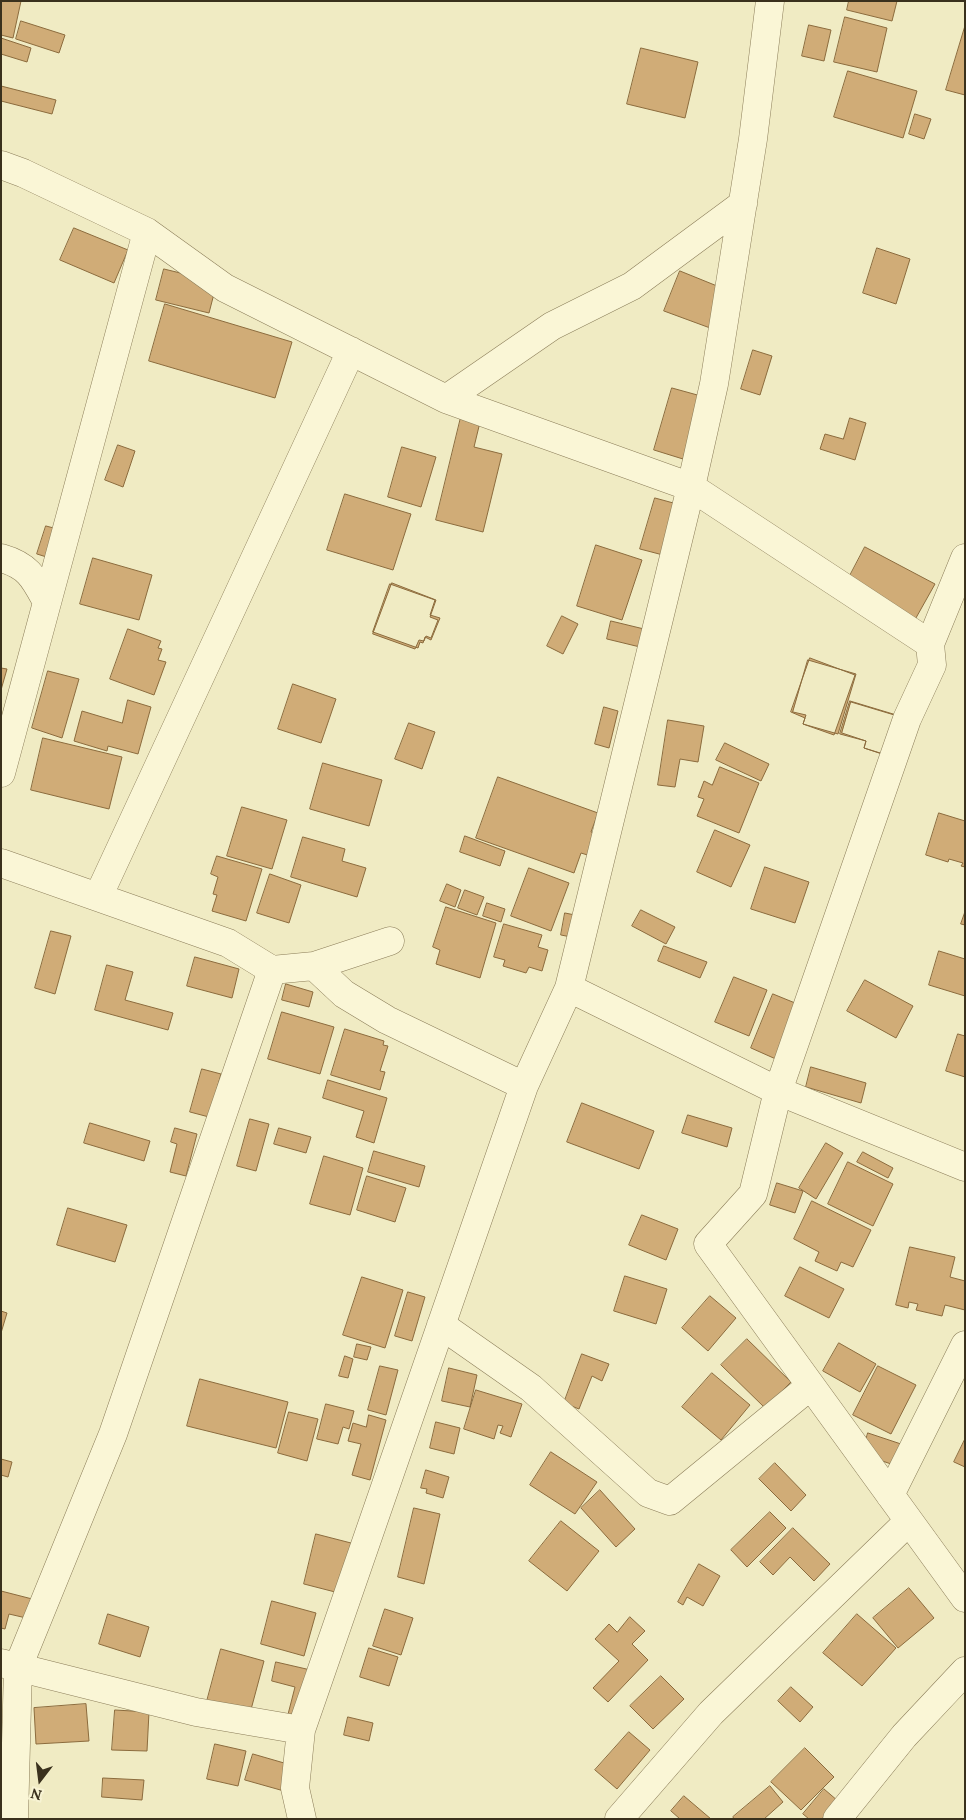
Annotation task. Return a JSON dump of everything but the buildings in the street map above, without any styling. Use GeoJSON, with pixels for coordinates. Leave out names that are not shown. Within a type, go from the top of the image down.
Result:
{"type":"FeatureCollection","features":[{"type":"Feature","properties":{"kind":"street"},"geometry":{"type":"LineString","coordinates":[[302,1819],[295,1788],[301,1730],[524,1086],[569,988],[691,487],[714,384],[742,204],[770,1]]}},
{"type":"Feature","properties":{"kind":"street"},"geometry":{"type":"LineString","coordinates":[[1,166],[23,173],[148,232],[225,288],[446,398],[691,487],[930,644]]}},
{"type":"Feature","properties":{"kind":"street"},"geometry":{"type":"LineString","coordinates":[[446,398],[552,326],[632,286],[742,204]]}},
{"type":"Feature","properties":{"kind":"street"},"geometry":{"type":"LineString","coordinates":[[1,773],[148,232]]}},
{"type":"Feature","properties":{"kind":"street"},"geometry":{"type":"LineString","coordinates":[[98,897],[351,351]]}},
{"type":"Feature","properties":{"kind":"street"},"geometry":{"type":"LineString","coordinates":[[1,558],[18,562],[31,573],[47,602]]}},
{"type":"Feature","properties":{"kind":"street"},"geometry":{"type":"LineString","coordinates":[[965,558],[930,644],[932,665],[907,719],[778,1091],[753,1194],[708,1244],[965,1598]]}},
{"type":"Feature","properties":{"kind":"street"},"geometry":{"type":"LineString","coordinates":[[1,863],[228,944],[272,970],[314,966],[390,941]]}},
{"type":"Feature","properties":{"kind":"street"},"geometry":{"type":"LineString","coordinates":[[314,966],[344,994],[387,1020],[524,1086]]}},
{"type":"Feature","properties":{"kind":"street"},"geometry":{"type":"LineString","coordinates":[[14,1819],[10,1665],[113,1434],[272,970]]}},
{"type":"Feature","properties":{"kind":"street"},"geometry":{"type":"LineString","coordinates":[[569,988],[778,1091],[965,1167]]}},
{"type":"Feature","properties":{"kind":"street"},"geometry":{"type":"LineString","coordinates":[[441,1326],[531,1388],[648,1493],[670,1501],[810,1387]]}},
{"type":"Feature","properties":{"kind":"street"},"geometry":{"type":"LineString","coordinates":[[890,1495],[965,1344]]}},
{"type":"Feature","properties":{"kind":"street"},"geometry":{"type":"LineString","coordinates":[[619,1819],[710,1713],[909,1521]]}},
{"type":"Feature","properties":{"kind":"street"},"geometry":{"type":"LineString","coordinates":[[10,1665],[196,1712],[301,1730]]}},
{"type":"Feature","properties":{"kind":"street"},"geometry":{"type":"LineString","coordinates":[[837,1819],[904,1736],[965,1671]]}}]}
